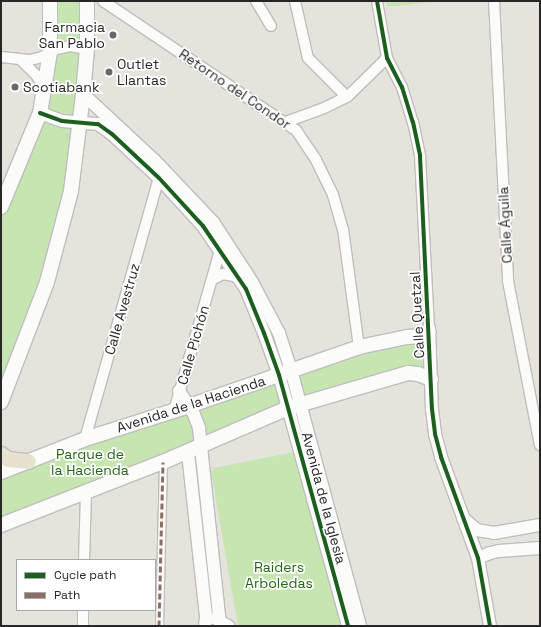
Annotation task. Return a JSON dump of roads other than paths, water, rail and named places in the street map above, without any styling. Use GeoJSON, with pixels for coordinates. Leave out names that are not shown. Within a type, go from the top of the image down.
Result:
{"type":"FeatureCollection","features":[{"type":"Feature","properties":{"kind":"main road"},"geometry":{"type":"LineString","coordinates":[[1,207],[40,113],[50,52],[50,1]]}},
{"type":"Feature","properties":{"kind":"main road"},"geometry":{"type":"LineString","coordinates":[[1,402],[47,282],[71,191],[83,94],[87,49],[88,1]]}},
{"type":"Feature","properties":{"kind":"main road","name":"Avenida de la Hacienda"},"geometry":{"type":"LineString","coordinates":[[1,472],[85,439],[189,406],[359,347],[407,337],[424,336],[429,330]]}},
{"type":"Feature","properties":{"kind":"main road"},"geometry":{"type":"LineString","coordinates":[[1,525],[201,447],[294,406],[408,373],[418,374],[431,379]]}},
{"type":"Feature","properties":{"kind":"main road"},"geometry":{"type":"LineString","coordinates":[[1,454],[8,459],[28,461]]}},
{"type":"Feature","properties":{"kind":"street","name":"Retorno del Condor"},"geometry":{"type":"LineString","coordinates":[[103,1],[296,130],[316,160],[333,195],[343,229],[359,347]]}},
{"type":"Feature","properties":{"kind":"street"},"geometry":{"type":"LineString","coordinates":[[256,1],[271,26]]}},
{"type":"Feature","properties":{"kind":"street"},"geometry":{"type":"LineString","coordinates":[[295,1],[308,58],[347,98]]}},
{"type":"Feature","properties":{"kind":"street","name":"Calle Quetzal"},"geometry":{"type":"LineString","coordinates":[[377,1],[387,58],[402,87],[413,122],[420,156],[432,409],[439,450],[478,558],[490,626]]}},
{"type":"Feature","properties":{"kind":"street","name":"Calle Águila"},"geometry":{"type":"LineString","coordinates":[[494,1],[508,281],[540,446]]}},
{"type":"Feature","properties":{"kind":"street"},"geometry":{"type":"LineString","coordinates":[[1,57],[21,60],[37,59],[50,52],[70,46],[87,49]]}},
{"type":"Feature","properties":{"kind":"street"},"geometry":{"type":"LineString","coordinates":[[286,122],[347,98],[387,58]]}},
{"type":"Feature","properties":{"kind":"street"},"geometry":{"type":"LineString","coordinates":[[21,60],[38,76],[45,89]]}},
{"type":"Feature","properties":{"kind":"street"},"geometry":{"type":"LineString","coordinates":[[83,94],[154,160],[213,222],[252,282],[279,333],[285,372]]}},
{"type":"Feature","properties":{"kind":"street"},"geometry":{"type":"LineString","coordinates":[[40,113],[62,121],[98,124],[112,134],[159,178],[204,226],[246,289],[264,333],[285,372]]}},
{"type":"Feature","properties":{"kind":"street","name":"Calle Avestruz"},"geometry":{"type":"LineString","coordinates":[[85,439],[159,178]]}},
{"type":"Feature","properties":{"kind":"street","name":"Calle Pichón"},"geometry":{"type":"LineString","coordinates":[[174,411],[220,251]]}},
{"type":"Feature","properties":{"kind":"street"},"geometry":{"type":"LineString","coordinates":[[212,280],[223,274],[238,277]]}},
{"type":"Feature","properties":{"kind":"street","name":"Avenida de la Iglesia"},"geometry":{"type":"LineString","coordinates":[[285,372],[348,626]]}},
{"type":"Feature","properties":{"kind":"street"},"geometry":{"type":"LineString","coordinates":[[180,390],[199,428],[224,624],[206,622],[188,452]]}},
{"type":"Feature","properties":{"kind":"street","name":"Avenida de la Iglesia"},"geometry":{"type":"LineString","coordinates":[[294,406],[360,626]]}},
{"type":"Feature","properties":{"kind":"street"},"geometry":{"type":"LineString","coordinates":[[159,626],[164,462]]}},
{"type":"Feature","properties":{"kind":"street"},"geometry":{"type":"LineString","coordinates":[[84,559],[86,492]]}},
{"type":"Feature","properties":{"kind":"street"},"geometry":{"type":"LineString","coordinates":[[462,517],[477,530],[494,534],[540,525]]}},
{"type":"Feature","properties":{"kind":"street"},"geometry":{"type":"LineString","coordinates":[[478,558],[499,551],[540,548]]}},
{"type":"Feature","properties":{"kind":"street"},"geometry":{"type":"LineString","coordinates":[[82,626],[83,611]]}},
{"type":"Feature","properties":{"kind":"place","name":"Farmacia San Pablo"},"geometry":{"type":"Point","coordinates":[113,35]}},
{"type":"Feature","properties":{"kind":"place","name":"Outlet Llantas"},"geometry":{"type":"Point","coordinates":[109,72]}},
{"type":"Feature","properties":{"kind":"place","name":"Scotiabank"},"geometry":{"type":"Point","coordinates":[15,87]}},
{"type":"Feature","properties":{"kind":"park label","name":"Parque de la Hacienda"},"geometry":{"type":"Point","coordinates":[90,462]}},
{"type":"Feature","properties":{"kind":"park label","name":"Raiders Arboledas"},"geometry":{"type":"Point","coordinates":[279,576]}}]}
